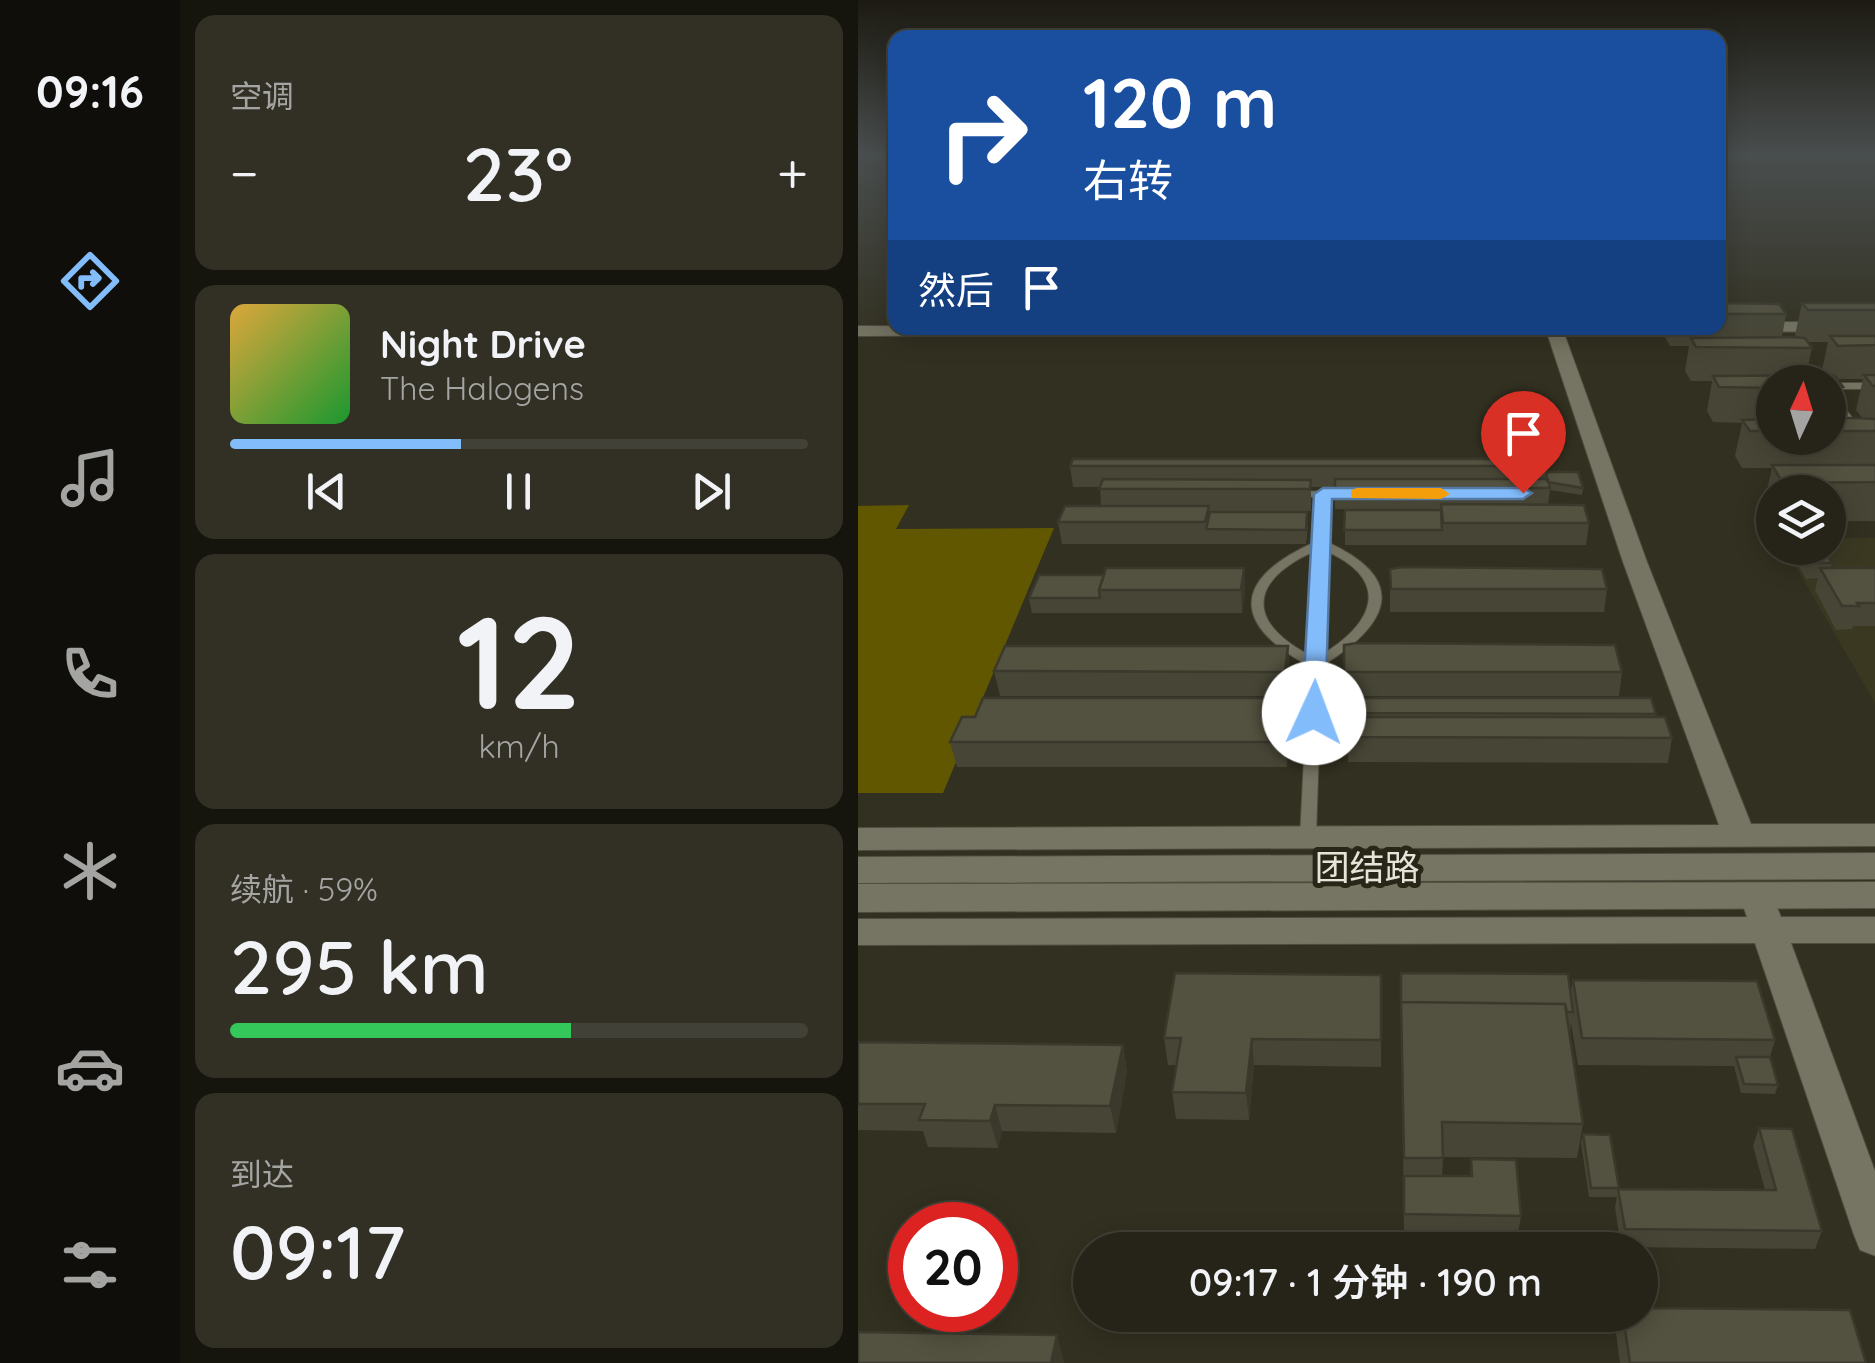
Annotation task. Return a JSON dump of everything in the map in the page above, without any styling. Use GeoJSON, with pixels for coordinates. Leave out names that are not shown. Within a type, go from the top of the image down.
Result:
{"type":"FeatureCollection","features":[{"type":"Feature","properties":{"kind":"main road","name":"团结路"},"geometry":{"type":"LineString","coordinates":[[858,870],[1876,866]]}},
{"type":"Feature","properties":{"kind":"main road","name":"团结路"},"geometry":{"type":"LineString","coordinates":[[858,898],[1762,912],[1876,895]]}},
{"type":"Feature","properties":{"kind":"street"},"geometry":{"type":"LineString","coordinates":[[1726,327],[1876,326]]}},
{"type":"Feature","properties":{"kind":"street"},"geometry":{"type":"LineString","coordinates":[[858,331],[888,331]]}},
{"type":"Feature","properties":{"kind":"street"},"geometry":{"type":"LineString","coordinates":[[1556,335],[1634,562],[1738,835]]}},
{"type":"Feature","properties":{"kind":"street"},"geometry":{"type":"LineString","coordinates":[[858,839],[1876,835]]}},
{"type":"Feature","properties":{"kind":"street"},"geometry":{"type":"LineString","coordinates":[[1762,912],[1876,1235]]}},
{"type":"Feature","properties":{"kind":"street"},"geometry":{"type":"LineString","coordinates":[[858,932],[1762,912],[1876,930]]}},
{"type":"Feature","properties":{"kind":"lane"},"geometry":{"type":"LineString","coordinates":[[1790,347],[1804,365]]}},
{"type":"Feature","properties":{"kind":"lane"},"geometry":{"type":"LineString","coordinates":[[1846,386],[1876,386]]}},
{"type":"Feature","properties":{"kind":"lane"},"geometry":{"type":"LineString","coordinates":[[1846,416],[1876,452]]}},
{"type":"Feature","properties":{"kind":"lane"},"geometry":{"type":"LineString","coordinates":[[1856,429],[1876,429]]}},
{"type":"Feature","properties":{"kind":"lane"},"geometry":{"type":"LineString","coordinates":[[1285,494],[1359,494]]}},
{"type":"Feature","properties":{"kind":"lane"},"geometry":{"type":"LineString","coordinates":[[1308,837],[1323,494]]}},
{"type":"Feature","properties":{"kind":"lane"},"geometry":{"type":"LineString","coordinates":[[1316,664],[1352,642],[1377,608],[1377,590],[1369,574],[1354,560],[1321,544]]}},
{"type":"Feature","properties":{"kind":"lane"},"geometry":{"type":"LineString","coordinates":[[1316,664],[1278,644],[1258,619],[1254,606],[1256,593],[1272,569],[1321,544]]}},
{"type":"Feature","properties":{"kind":"lane"},"geometry":{"type":"LineString","coordinates":[[1254,713],[1390,712]]}},
{"type":"Feature","properties":{"kind":"shaded area"},"geometry":{"type":"Polygon","coordinates":[[[909,505],[896,529],[1054,528],[943,793],[858,793],[858,506],[909,505]]]}},
{"type":"Feature","properties":{"kind":"shaded area"},"geometry":{"type":"Polygon","coordinates":[[[1846,538],[1875,538],[1875,703],[1795,565],[1846,565],[1846,538]]]}},
{"type":"Feature","properties":{"kind":"building"},"geometry":{"type":"Polygon","coordinates":[[[1726,303],[1779,304],[1786,314],[1726,314],[1726,303]]]}},
{"type":"Feature","properties":{"kind":"building"},"geometry":{"type":"Polygon","coordinates":[[[1802,303],[1876,303],[1876,310],[1808,310],[1802,303]]]}},
{"type":"Feature","properties":{"kind":"building"},"geometry":{"type":"Polygon","coordinates":[[[1830,336],[1876,336],[1876,345],[1838,346],[1830,336]]]}},
{"type":"Feature","properties":{"kind":"building"},"geometry":{"type":"Polygon","coordinates":[[[1691,338],[1805,338],[1812,348],[1696,347],[1691,338]]]}},
{"type":"Feature","properties":{"kind":"building"},"geometry":{"type":"Polygon","coordinates":[[[1864,375],[1876,375],[1876,386],[1873,386],[1864,375]]]}},
{"type":"Feature","properties":{"kind":"building"},"geometry":{"type":"Polygon","coordinates":[[[1713,376],[1756,376],[1756,388],[1719,387],[1713,376]]]}},
{"type":"Feature","properties":{"kind":"building"},"geometry":{"type":"Polygon","coordinates":[[[1846,418],[1876,419],[1876,431],[1846,431],[1846,418]]]}},
{"type":"Feature","properties":{"kind":"building"},"geometry":{"type":"Polygon","coordinates":[[[1742,420],[1756,420],[1756,431],[1750,431],[1742,420]]]}},
{"type":"Feature","properties":{"kind":"building"},"geometry":{"type":"Polygon","coordinates":[[[1073,459],[1546,459],[1548,466],[1070,466],[1073,459]]]}},
{"type":"Feature","properties":{"kind":"building"},"geometry":{"type":"Polygon","coordinates":[[[1772,465],[1876,465],[1876,482],[1846,482],[1846,475],[1778,475],[1772,465]]]}},
{"type":"Feature","properties":{"kind":"building"},"geometry":{"type":"Polygon","coordinates":[[[1547,472],[1578,472],[1583,488],[1548,482],[1547,472]]]}},
{"type":"Feature","properties":{"kind":"building"},"geometry":{"type":"Polygon","coordinates":[[[1103,479],[1311,480],[1310,489],[1099,489],[1103,479]]]}},
{"type":"Feature","properties":{"kind":"building"},"geometry":{"type":"Polygon","coordinates":[[[1335,479],[1548,479],[1550,488],[1335,488],[1335,479]]]}},
{"type":"Feature","properties":{"kind":"building"},"geometry":{"type":"Polygon","coordinates":[[[1441,504],[1584,505],[1589,523],[1443,523],[1441,504]]]}},
{"type":"Feature","properties":{"kind":"building"},"geometry":{"type":"Polygon","coordinates":[[[1065,506],[1209,506],[1205,522],[1058,522],[1065,506]]]}},
{"type":"Feature","properties":{"kind":"building"},"geometry":{"type":"Polygon","coordinates":[[[1345,510],[1441,510],[1442,530],[1344,530],[1345,510]]]}},
{"type":"Feature","properties":{"kind":"building"},"geometry":{"type":"Polygon","coordinates":[[[1210,512],[1307,512],[1306,530],[1206,529],[1210,512]]]}},
{"type":"Feature","properties":{"kind":"building"},"geometry":{"type":"Polygon","coordinates":[[[1106,568],[1244,568],[1241,590],[1099,590],[1106,568]]]}},
{"type":"Feature","properties":{"kind":"building"},"geometry":{"type":"Polygon","coordinates":[[[1820,568],[1876,568],[1876,603],[1842,606],[1820,568]]]}},
{"type":"Feature","properties":{"kind":"building"},"geometry":{"type":"Polygon","coordinates":[[[1390,569],[1602,569],[1607,589],[1391,589],[1390,569]]]}},
{"type":"Feature","properties":{"kind":"building"},"geometry":{"type":"Polygon","coordinates":[[[1039,575],[1104,575],[1100,598],[1029,598],[1039,575]]]}},
{"type":"Feature","properties":{"kind":"building"},"geometry":{"type":"Polygon","coordinates":[[[1344,645],[1615,645],[1622,672],[1344,672],[1344,645]]]}},
{"type":"Feature","properties":{"kind":"building"},"geometry":{"type":"Polygon","coordinates":[[[1005,646],[1288,646],[1285,672],[994,671],[1005,646]]]}},
{"type":"Feature","properties":{"kind":"building"},"geometry":{"type":"Polygon","coordinates":[[[983,698],[1280,698],[1279,717],[1287,717],[1285,742],[950,742],[962,717],[975,717],[983,698]]]}},
{"type":"Feature","properties":{"kind":"building"},"geometry":{"type":"Polygon","coordinates":[[[1352,698],[1651,698],[1656,714],[1351,713],[1352,698]]]}},
{"type":"Feature","properties":{"kind":"building"},"geometry":{"type":"Polygon","coordinates":[[[1348,717],[1665,717],[1672,738],[1348,737],[1348,717]]]}},
{"type":"Feature","properties":{"kind":"building"},"geometry":{"type":"Polygon","coordinates":[[[1175,973],[1381,975],[1381,1040],[1252,1039],[1246,1093],[1172,1092],[1181,1038],[1164,1038],[1175,973]]]}},
{"type":"Feature","properties":{"kind":"building"},"geometry":{"type":"Polygon","coordinates":[[[1401,973],[1568,974],[1573,1012],[1567,1012],[1565,1004],[1401,1002],[1401,973]]]}},
{"type":"Feature","properties":{"kind":"building"},"geometry":{"type":"Polygon","coordinates":[[[1573,980],[1757,981],[1775,1040],[1582,1038],[1573,980]]]}},
{"type":"Feature","properties":{"kind":"building"},"geometry":{"type":"Polygon","coordinates":[[[1401,1002],[1565,1004],[1583,1124],[1442,1122],[1443,1158],[1404,1158],[1401,1002]]]}},
{"type":"Feature","properties":{"kind":"building"},"geometry":{"type":"Polygon","coordinates":[[[858,1042],[1123,1045],[1110,1106],[995,1105],[990,1121],[919,1120],[925,1104],[858,1104],[858,1042]]]}},
{"type":"Feature","properties":{"kind":"building"},"geometry":{"type":"Polygon","coordinates":[[[1736,1057],[1770,1057],[1778,1085],[1744,1084],[1736,1057]]]}},
{"type":"Feature","properties":{"kind":"building"},"geometry":{"type":"Polygon","coordinates":[[[1759,1128],[1792,1129],[1822,1231],[1625,1229],[1618,1189],[1776,1190],[1759,1128]]]}},
{"type":"Feature","properties":{"kind":"building"},"geometry":{"type":"Polygon","coordinates":[[[1583,1134],[1610,1135],[1619,1188],[1591,1188],[1583,1134]]]}},
{"type":"Feature","properties":{"kind":"building"},"geometry":{"type":"Polygon","coordinates":[[[1471,1159],[1516,1160],[1521,1216],[1404,1214],[1404,1176],[1472,1176],[1471,1159]]]}},
{"type":"Feature","properties":{"kind":"building"},"geometry":{"type":"Polygon","coordinates":[[[1658,1308],[1850,1310],[1866,1363],[1630,1363],[1625,1332],[1658,1332],[1658,1308]]]}},
{"type":"Feature","properties":{"kind":"building"},"geometry":{"type":"Polygon","coordinates":[[[858,1332],[1057,1335],[1051,1363],[858,1363],[858,1332]]]}},
{"type":"Feature","properties":{"kind":"slow traffic"},"geometry":{"type":"LineString","coordinates":[[1357,494],[1441,494]]}},
{"type":"Feature","properties":{"kind":"route"},"geometry":{"type":"LineString","coordinates":[[1314,713],[1323,494],[1523,493]]}}]}
